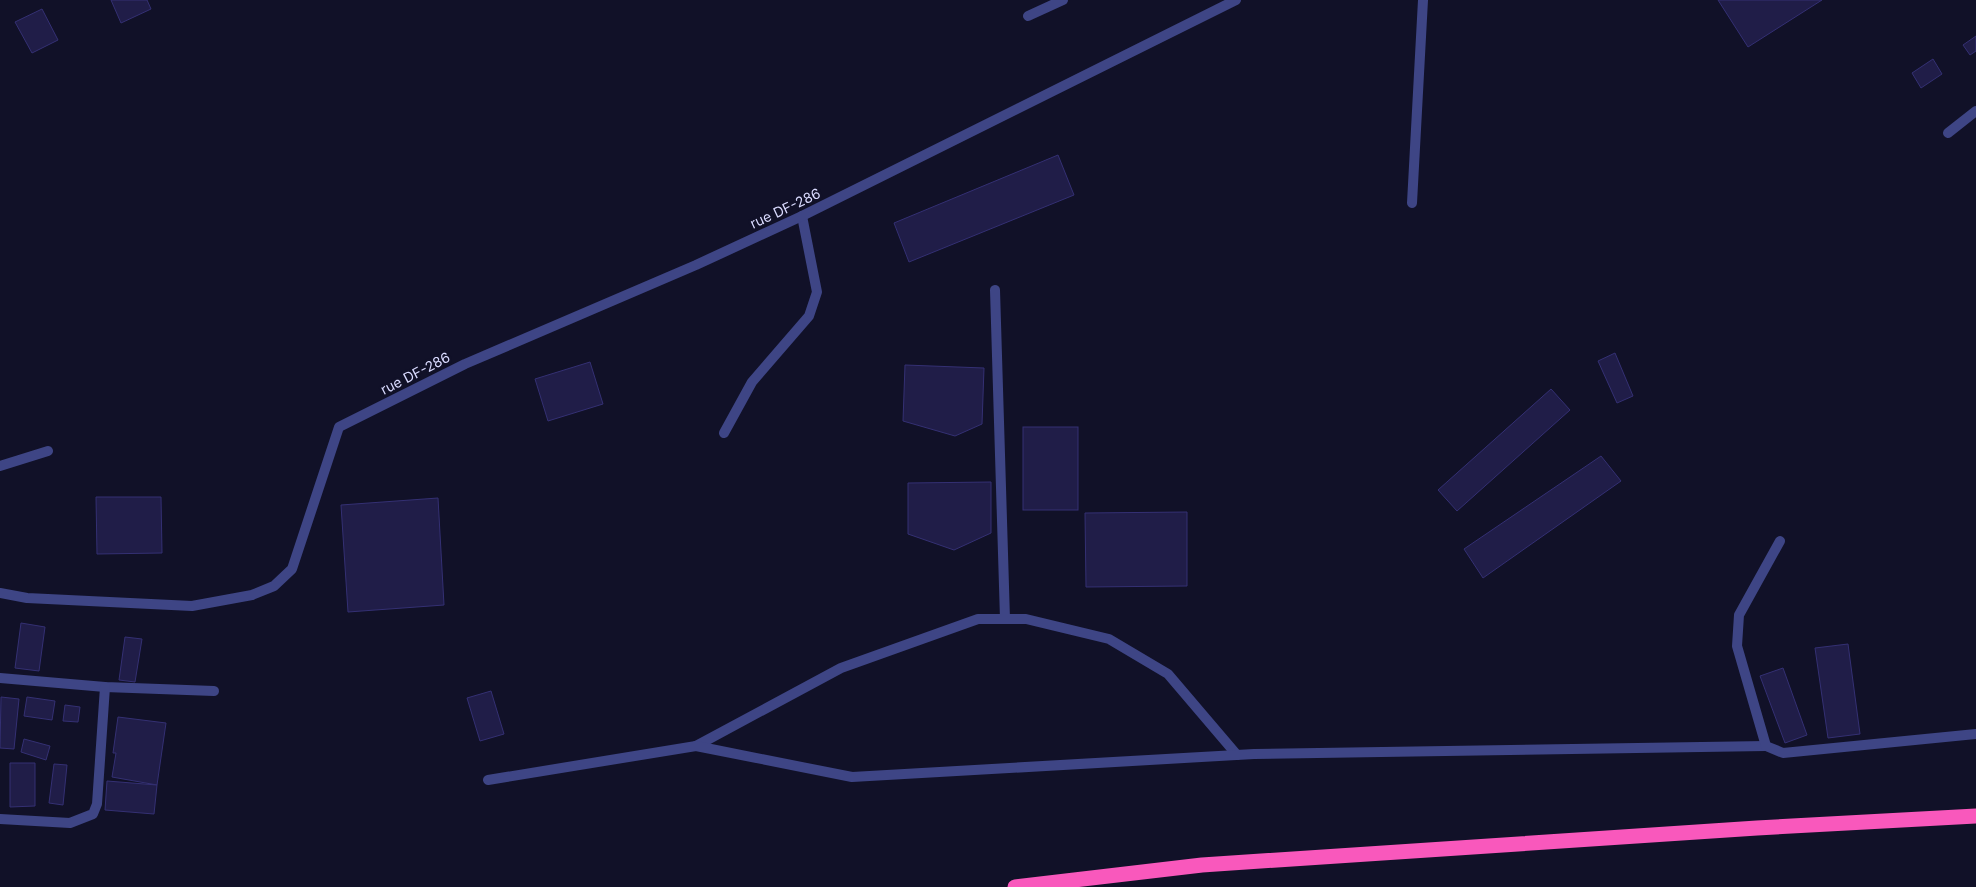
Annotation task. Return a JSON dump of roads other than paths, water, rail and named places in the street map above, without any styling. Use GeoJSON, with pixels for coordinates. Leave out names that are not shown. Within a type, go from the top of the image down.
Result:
{"type":"FeatureCollection","features":[{"type":"Feature","properties":{"kind":"highway"},"geometry":{"type":"LineString","coordinates":[[1015,887],[1202,865],[1757,828],[1976,816]]}},
{"type":"Feature","properties":{"kind":"street"},"geometry":{"type":"LineString","coordinates":[[1028,16],[1063,0]]}},
{"type":"Feature","properties":{"kind":"street","name":"rue DF-286"},"geometry":{"type":"LineString","coordinates":[[0,593],[27,598],[192,606],[252,595],[274,586],[292,568],[339,427],[464,364],[696,265],[802,216],[1236,0]]}},
{"type":"Feature","properties":{"kind":"street"},"geometry":{"type":"LineString","coordinates":[[1412,203],[1423,0]]}},
{"type":"Feature","properties":{"kind":"street"},"geometry":{"type":"LineString","coordinates":[[1948,133],[1976,111]]}},
{"type":"Feature","properties":{"kind":"street"},"geometry":{"type":"LineString","coordinates":[[724,433],[752,382],[809,316],[817,292],[802,216]]}},
{"type":"Feature","properties":{"kind":"street"},"geometry":{"type":"LineString","coordinates":[[995,290],[1005,619]]}},
{"type":"Feature","properties":{"kind":"street"},"geometry":{"type":"LineString","coordinates":[[0,466],[48,451]]}},
{"type":"Feature","properties":{"kind":"street"},"geometry":{"type":"LineString","coordinates":[[1766,746],[1737,646],[1739,615],[1780,541]]}},
{"type":"Feature","properties":{"kind":"street"},"geometry":{"type":"LineString","coordinates":[[488,780],[696,746],[841,668],[978,619],[1026,619],[1109,639],[1168,674],[1237,755]]}},
{"type":"Feature","properties":{"kind":"street"},"geometry":{"type":"LineString","coordinates":[[0,678],[105,687],[214,691]]}},
{"type":"Feature","properties":{"kind":"street"},"geometry":{"type":"LineString","coordinates":[[0,819],[70,823],[93,814],[97,804],[105,687]]}},
{"type":"Feature","properties":{"kind":"street"},"geometry":{"type":"LineString","coordinates":[[696,746],[852,777],[1237,755],[1766,746],[1783,753],[1976,734]]}}]}
